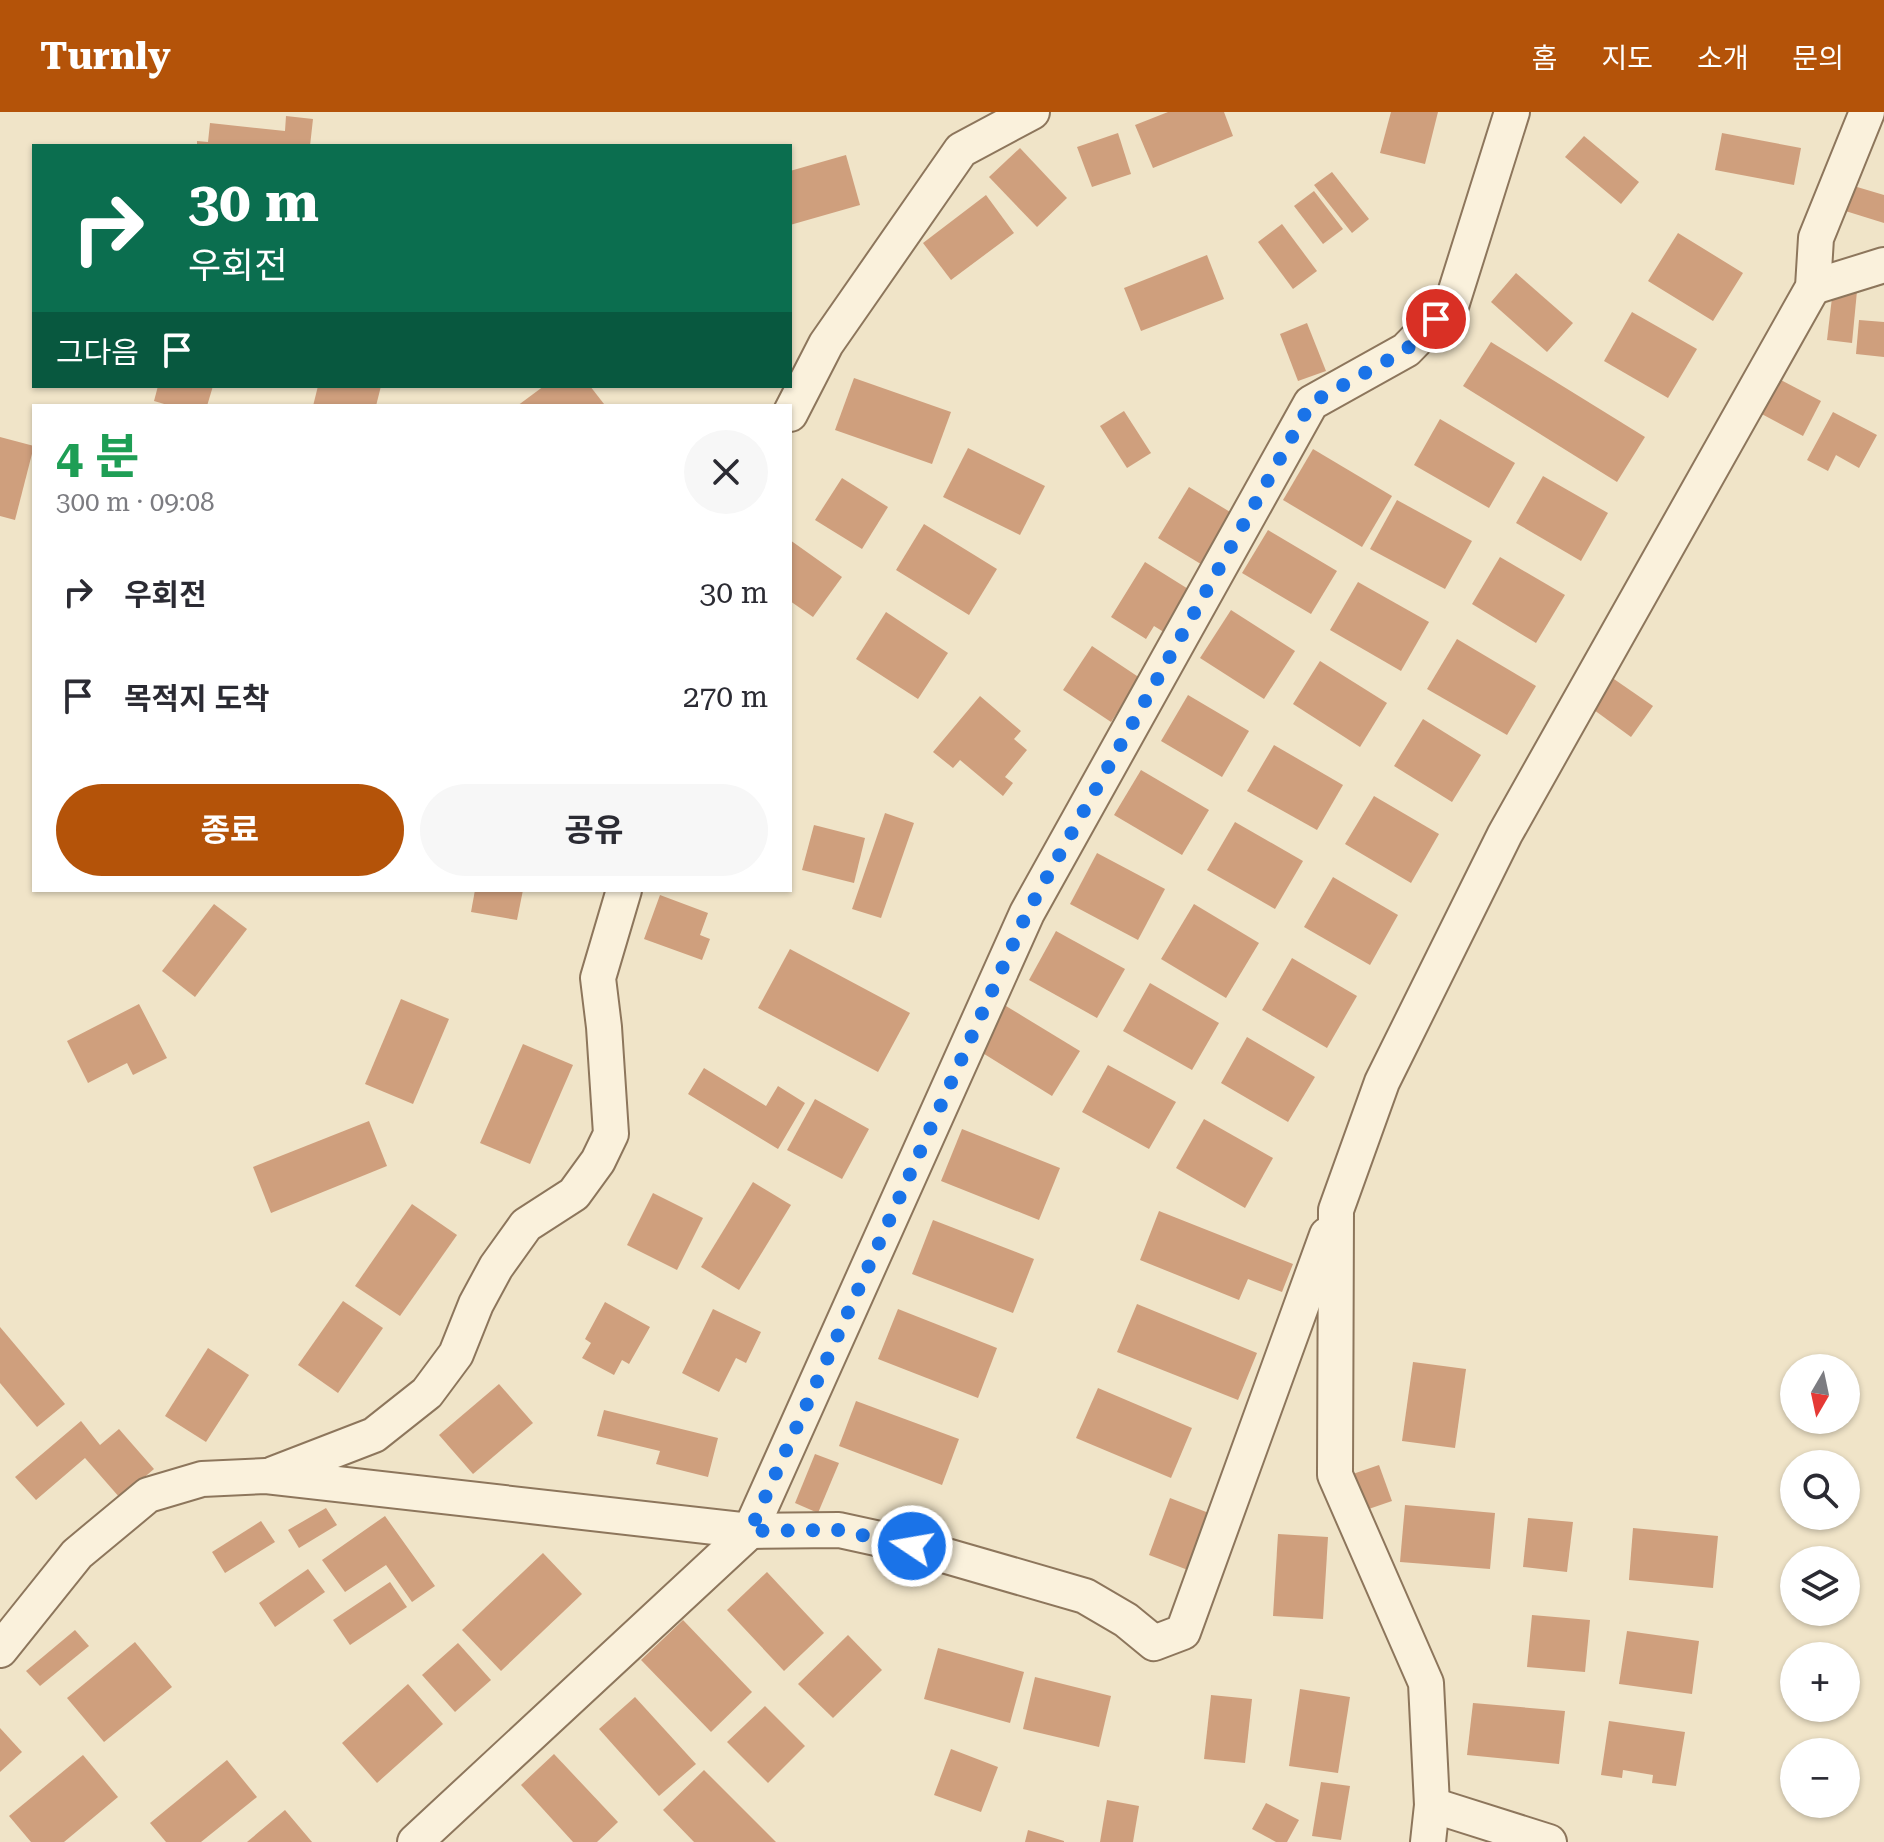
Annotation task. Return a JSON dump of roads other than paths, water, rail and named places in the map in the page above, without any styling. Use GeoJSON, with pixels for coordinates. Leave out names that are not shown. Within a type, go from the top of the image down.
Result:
{"type":"FeatureCollection","features":[{"type":"Feature","properties":{"kind":"street"},"geometry":{"type":"LineString","coordinates":[[792,410],[826,344],[961,150],[1032,112]]}},
{"type":"Feature","properties":{"kind":"street"},"geometry":{"type":"LineString","coordinates":[[415,1842],[750,1531],[1027,913],[1311,403],[1406,350],[1452,303],[1512,112]]}},
{"type":"Feature","properties":{"kind":"street"},"geometry":{"type":"LineString","coordinates":[[0,1650],[77,1554],[148,1495],[202,1479],[266,1476],[750,1531],[839,1530],[912,1546],[1085,1596],[1126,1620],[1154,1643],[1183,1632],[1382,1082],[1505,834],[1813,287],[1816,238],[1867,112]]}},
{"type":"Feature","properties":{"kind":"street"},"geometry":{"type":"LineString","coordinates":[[1813,287],[1884,265]]}},
{"type":"Feature","properties":{"kind":"street"},"geometry":{"type":"LineString","coordinates":[[266,1476],[374,1435],[427,1393],[456,1354],[496,1267],[526,1225],[574,1194],[598,1161],[611,1134],[606,1042],[598,978],[623,892]]}},
{"type":"Feature","properties":{"kind":"street"},"geometry":{"type":"LineString","coordinates":[[1336,1210],[1335,1475],[1426,1683],[1432,1805],[1428,1842]]}},
{"type":"Feature","properties":{"kind":"street"},"geometry":{"type":"LineString","coordinates":[[1432,1805],[1549,1842]]}}]}
